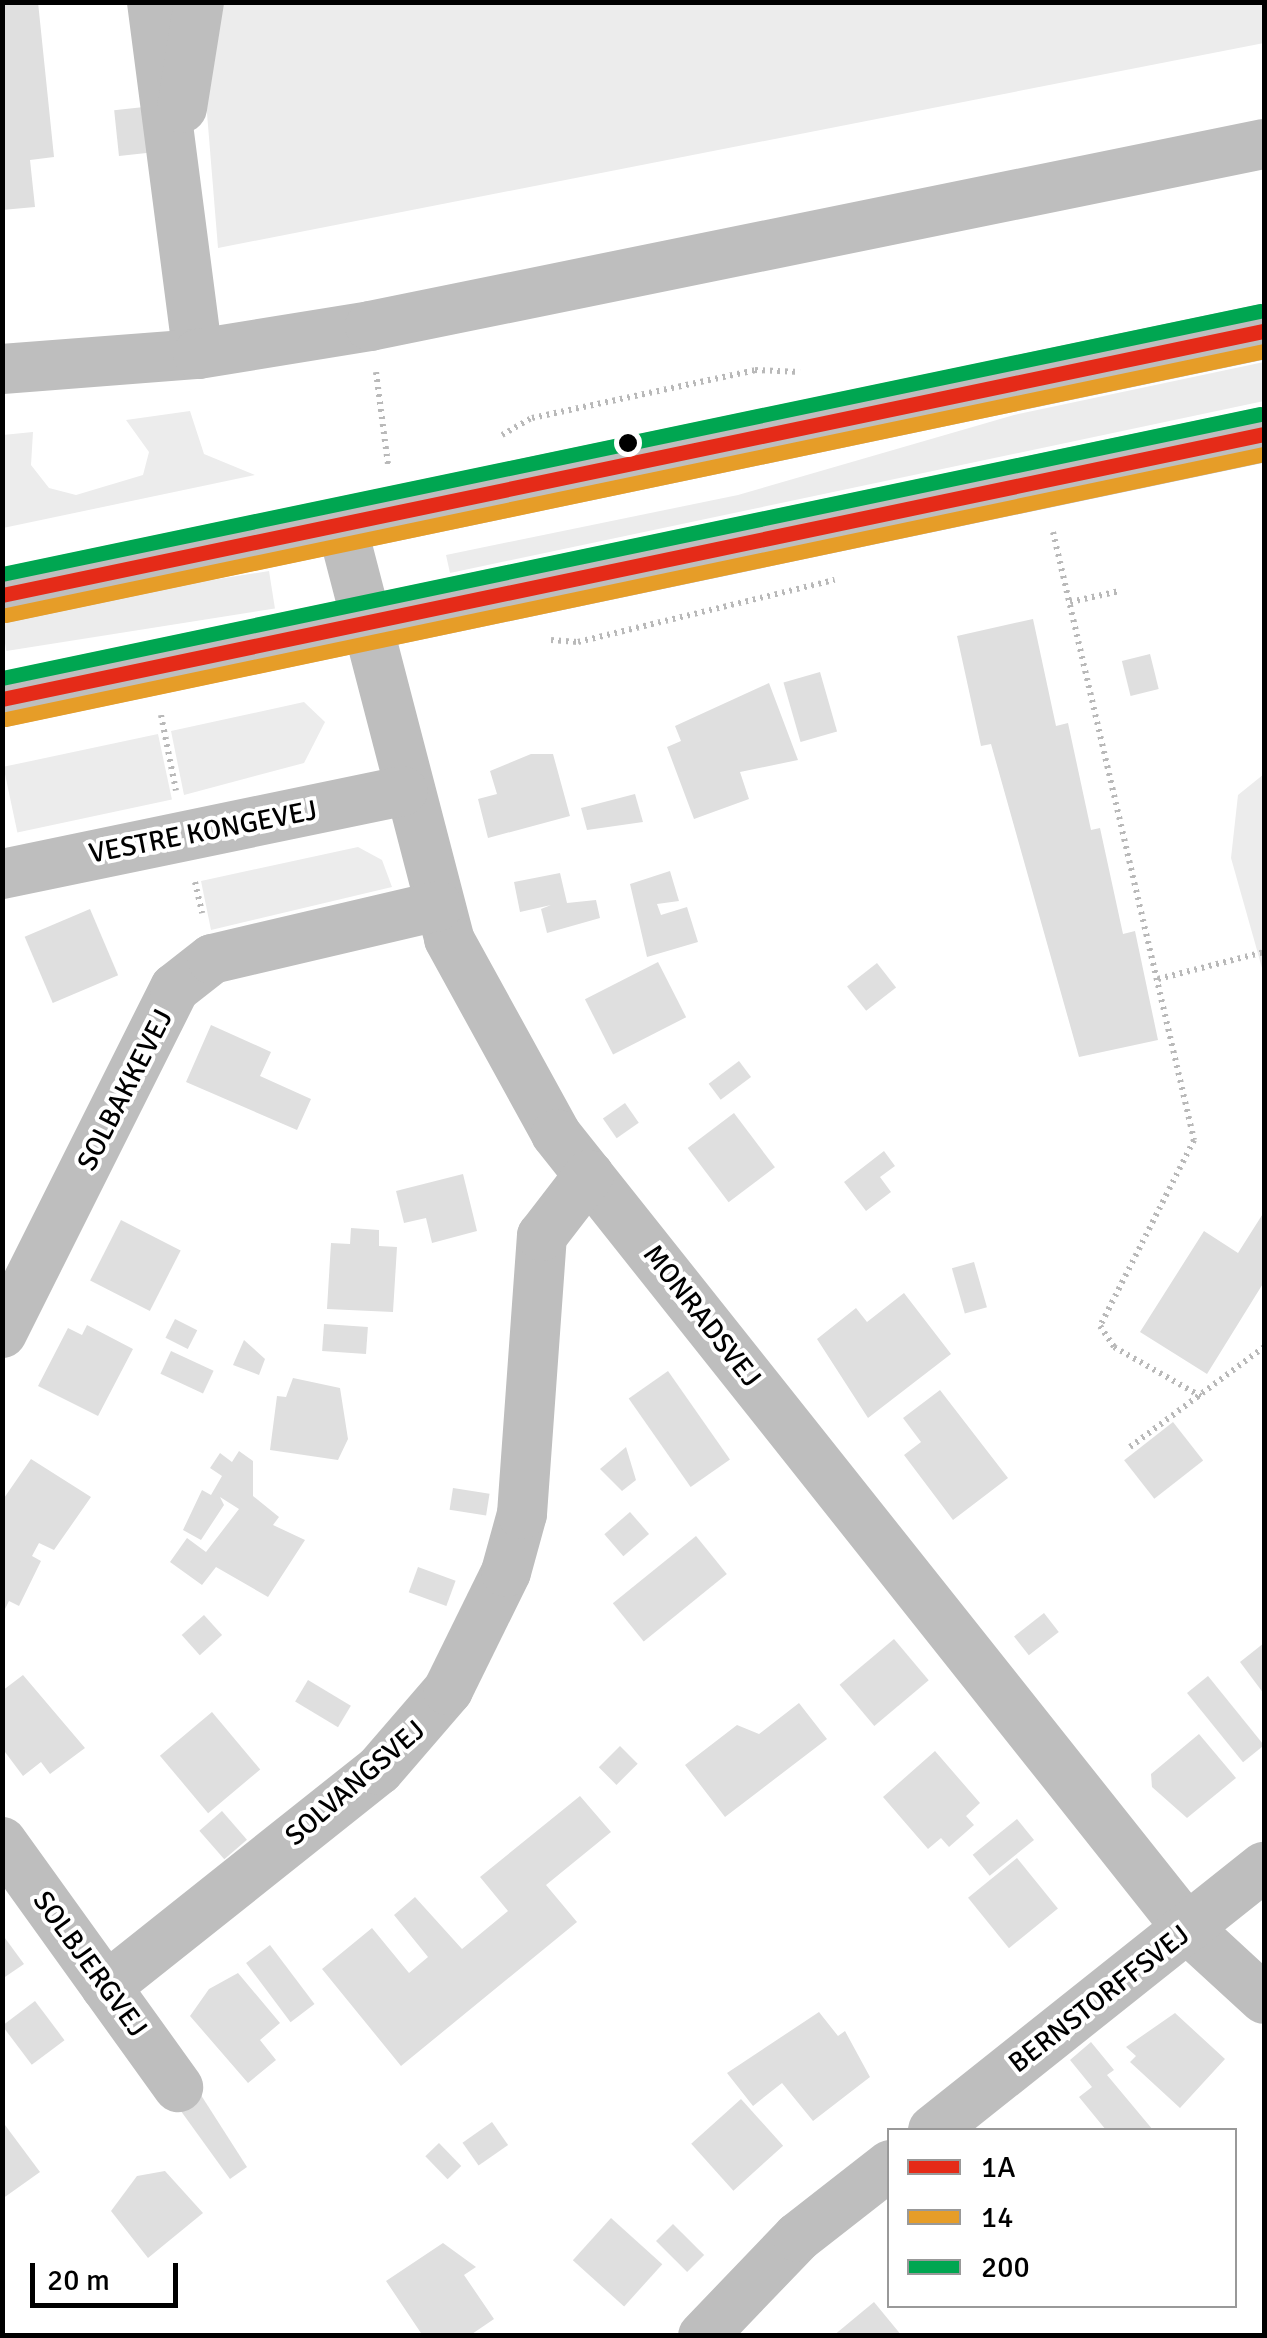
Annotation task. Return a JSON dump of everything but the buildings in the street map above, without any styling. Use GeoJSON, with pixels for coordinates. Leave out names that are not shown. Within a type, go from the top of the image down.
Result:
{"type":"FeatureCollection","features":[{"type":"Feature","properties":{"kind":"main road"},"geometry":{"type":"LineString","coordinates":[[2,595],[1264,331]]}},
{"type":"Feature","properties":{"kind":"main road"},"geometry":{"type":"LineString","coordinates":[[2,699],[1264,434]]}},
{"type":"Feature","properties":{"kind":"street"},"geometry":{"type":"LineString","coordinates":[[152,2],[198,354]]}},
{"type":"Feature","properties":{"kind":"street"},"geometry":{"type":"LineString","coordinates":[[173,168],[199,2]]}},
{"type":"Feature","properties":{"kind":"street"},"geometry":{"type":"LineString","coordinates":[[2,370],[198,354],[1264,144]]}},
{"type":"Feature","properties":{"kind":"street","name":"MONRADSVEJ"},"geometry":{"type":"LineString","coordinates":[[341,523],[404,792],[438,906],[495,1034],[589,1175],[1188,1929],[1264,1999]]}},
{"type":"Feature","properties":{"kind":"street","name":"VESTRE KONGEVEJ"},"geometry":{"type":"LineString","coordinates":[[2,874],[404,792]]}},
{"type":"Feature","properties":{"kind":"street","name":"SOLBAKKEVEJ"},"geometry":{"type":"LineString","coordinates":[[2,1333],[175,988],[212,958],[438,906]]}},
{"type":"Feature","properties":{"kind":"street","name":"SOLVANGSVEJ"},"geometry":{"type":"LineString","coordinates":[[106,1987],[379,1770],[448,1690],[506,1572],[522,1514],[542,1236],[589,1175]]}},
{"type":"Feature","properties":{"kind":"street","name":"SOLBJERGVEJ"},"geometry":{"type":"LineString","coordinates":[[2,1842],[178,2087]]}},
{"type":"Feature","properties":{"kind":"street","name":"BERNSTORFFSVEJ"},"geometry":{"type":"LineString","coordinates":[[937,2128],[1264,1867]]}},
{"type":"Feature","properties":{"kind":"street"},"geometry":{"type":"LineString","coordinates":[[704,2336],[798,2237],[887,2167]]}},
{"type":"Feature","properties":{"kind":"path"},"geometry":{"type":"LineString","coordinates":[[378,388],[384,442]]}},
{"type":"Feature","properties":{"kind":"path"},"geometry":{"type":"LineString","coordinates":[[1041,480],[1194,1140],[1100,1326],[1114,1347],[1202,1396]]}},
{"type":"Feature","properties":{"kind":"path"},"geometry":{"type":"LineString","coordinates":[[1070,602],[1120,591]]}},
{"type":"Feature","properties":{"kind":"path"},"geometry":{"type":"LineString","coordinates":[[1158,979],[1264,952]]}},
{"type":"Feature","properties":{"kind":"path"},"geometry":{"type":"LineString","coordinates":[[1130,1447],[1264,1346]]}},
{"type":"Feature","properties":{"kind":"shaded area"},"geometry":{"type":"Polygon","coordinates":[[[1264,2],[1264,43],[218,248],[198,3],[1264,2]]]}},
{"type":"Feature","properties":{"kind":"shaded area"},"geometry":{"type":"Polygon","coordinates":[[[1264,362],[1264,401],[450,573],[446,555],[738,495],[1014,415],[1264,362]]]}},
{"type":"Feature","properties":{"kind":"shaded area"},"geometry":{"type":"Polygon","coordinates":[[[190,411],[204,454],[255,475],[3,528],[3,435],[33,432],[31,465],[49,488],[76,495],[143,475],[149,452],[126,420],[190,411]]]}},
{"type":"Feature","properties":{"kind":"shaded area"},"geometry":{"type":"Polygon","coordinates":[[[269,571],[275,609],[6,651],[2,613],[269,571]]]}},
{"type":"Feature","properties":{"kind":"shaded area"},"geometry":{"type":"Polygon","coordinates":[[[304,702],[325,722],[304,763],[184,795],[171,731],[304,702]]]}},
{"type":"Feature","properties":{"kind":"shaded area"},"geometry":{"type":"Polygon","coordinates":[[[158,734],[172,800],[17,832],[3,767],[158,734]]]}},
{"type":"Feature","properties":{"kind":"shaded area"},"geometry":{"type":"Polygon","coordinates":[[[1264,774],[1264,975],[1231,858],[1238,795],[1264,774]]]}},
{"type":"Feature","properties":{"kind":"shaded area"},"geometry":{"type":"Polygon","coordinates":[[[358,847],[382,860],[392,887],[211,930],[201,881],[358,847]]]}},
{"type":"Feature","properties":{"kind":"transit line","name":"200"},"geometry":{"type":"LineString","coordinates":[[2,574],[1260,311]]}},
{"type":"Feature","properties":{"kind":"transit line","name":"1A"},"geometry":{"type":"LineString","coordinates":[[2,595],[1264,331]]}},
{"type":"Feature","properties":{"kind":"transit line","name":"14"},"geometry":{"type":"LineString","coordinates":[[6,615],[1264,351]]}},
{"type":"Feature","properties":{"kind":"transit line","name":"200"},"geometry":{"type":"LineString","coordinates":[[2,678],[1260,414]]}},
{"type":"Feature","properties":{"kind":"transit line","name":"1A"},"geometry":{"type":"LineString","coordinates":[[2,699],[1264,434]]}},
{"type":"Feature","properties":{"kind":"transit line","name":"14"},"geometry":{"type":"LineString","coordinates":[[6,719],[1264,454]]}}]}
